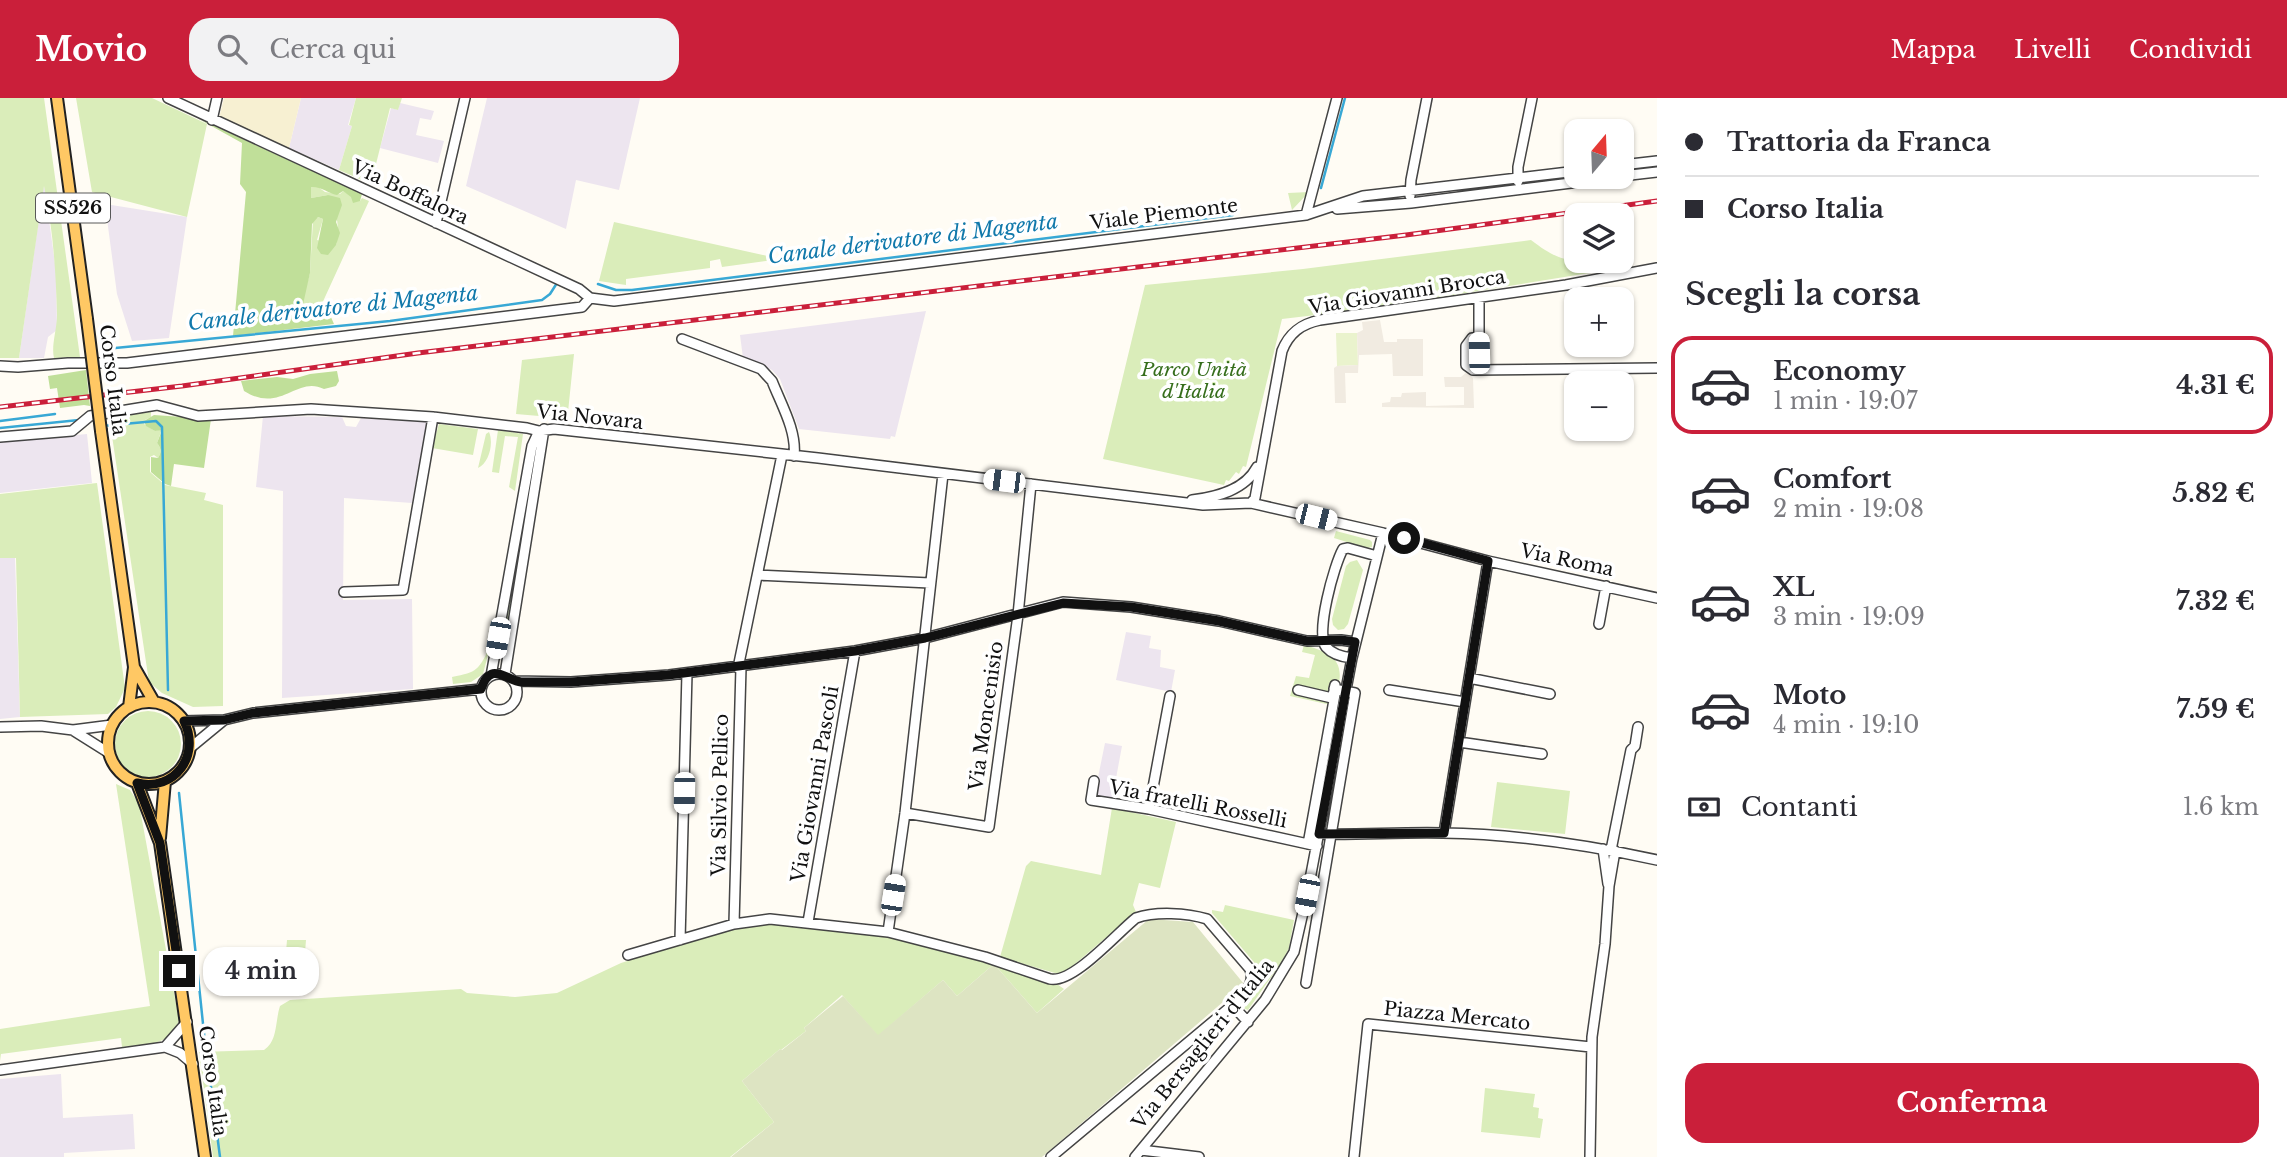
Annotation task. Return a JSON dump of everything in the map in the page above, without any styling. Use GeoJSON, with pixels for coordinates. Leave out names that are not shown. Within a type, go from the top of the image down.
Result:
{"type":"FeatureCollection","features":[{"type":"Feature","properties":{"kind":"main road","name":"Corso Italia"},"geometry":{"type":"LineString","coordinates":[[57,98],[134,667],[129,707]]}},
{"type":"Feature","properties":{"kind":"main road","name":"Corso Italia"},"geometry":{"type":"LineString","coordinates":[[134,667],[154,702]]}},
{"type":"Feature","properties":{"kind":"main road"},"geometry":{"type":"LineString","coordinates":[[154,702],[129,707],[120,713],[112,725],[108,738],[109,753],[119,772],[137,783],[151,785],[165,781],[182,768],[190,748],[184,721]]}},
{"type":"Feature","properties":{"kind":"main road","name":"SS526"},"geometry":{"type":"LineString","coordinates":[[154,702],[167,706],[184,721]]}},
{"type":"Feature","properties":{"kind":"main road","name":"Corso Italia"},"geometry":{"type":"LineString","coordinates":[[160,843],[165,781]]}},
{"type":"Feature","properties":{"kind":"main road","name":"Corso Italia"},"geometry":{"type":"LineString","coordinates":[[137,783],[160,843],[205,1157]]}},
{"type":"Feature","properties":{"kind":"street","name":"Via Boffalora"},"geometry":{"type":"LineString","coordinates":[[168,98],[579,289],[590,298]]}},
{"type":"Feature","properties":{"kind":"street"},"geometry":{"type":"LineString","coordinates":[[212,120],[217,98]]}},
{"type":"Feature","properties":{"kind":"street"},"geometry":{"type":"LineString","coordinates":[[436,223],[466,98]]}},
{"type":"Feature","properties":{"kind":"street"},"geometry":{"type":"LineString","coordinates":[[1306,215],[1337,98]]}},
{"type":"Feature","properties":{"kind":"street"},"geometry":{"type":"LineString","coordinates":[[1411,203],[1410,191],[1427,98]]}},
{"type":"Feature","properties":{"kind":"street"},"geometry":{"type":"LineString","coordinates":[[1520,189],[1518,167],[1532,98]]}},
{"type":"Feature","properties":{"kind":"street"},"geometry":{"type":"LineString","coordinates":[[1634,164],[1657,161]]}},
{"type":"Feature","properties":{"kind":"street","name":"Viale Piemonte"},"geometry":{"type":"LineString","coordinates":[[1634,175],[1657,172]]}},
{"type":"Feature","properties":{"kind":"street","name":"Viale Piemonte"},"geometry":{"type":"LineString","coordinates":[[590,298],[614,301],[1306,215],[1363,196],[1564,173]]}},
{"type":"Feature","properties":{"kind":"street","name":"Viale Piemonte"},"geometry":{"type":"LineString","coordinates":[[1325,210],[1411,203],[1564,184]]}},
{"type":"Feature","properties":{"kind":"street","name":"Via Giovanni Brocca"},"geometry":{"type":"LineString","coordinates":[[1254,497],[1282,351],[1299,328],[1320,320],[1479,298],[1657,268]]}},
{"type":"Feature","properties":{"kind":"street"},"geometry":{"type":"LineString","coordinates":[[0,366],[127,363],[582,307],[590,298]]}},
{"type":"Feature","properties":{"kind":"street"},"geometry":{"type":"LineString","coordinates":[[1479,298],[1479,338],[1472,338],[1466,346],[1466,365],[1473,370],[1657,368]]}},
{"type":"Feature","properties":{"kind":"street"},"geometry":{"type":"LineString","coordinates":[[682,339],[761,369],[767,374],[791,431],[794,456]]}},
{"type":"Feature","properties":{"kind":"street","name":"Via Novara"},"geometry":{"type":"LineString","coordinates":[[0,437],[72,431],[90,416],[157,405],[198,415],[311,410],[433,417],[1182,502],[1223,506],[1238,503]]}},
{"type":"Feature","properties":{"kind":"street"},"geometry":{"type":"LineString","coordinates":[[344,592],[403,590],[433,417]]}},
{"type":"Feature","properties":{"kind":"street"},"geometry":{"type":"LineString","coordinates":[[491,676],[532,446],[541,430]]}},
{"type":"Feature","properties":{"kind":"street"},"geometry":{"type":"LineString","coordinates":[[505,674],[541,430]]}},
{"type":"Feature","properties":{"kind":"street","name":"Via Silvio Pellico"},"geometry":{"type":"LineString","coordinates":[[734,924],[739,668],[782,455]]}},
{"type":"Feature","properties":{"kind":"street","name":"Via Giovanni Brocca"},"geometry":{"type":"LineString","coordinates":[[1240,486],[1253,475],[1262,459]]}},
{"type":"Feature","properties":{"kind":"street"},"geometry":{"type":"LineString","coordinates":[[888,932],[905,813],[943,474]]}},
{"type":"Feature","properties":{"kind":"street","name":"Via Moncenisio"},"geometry":{"type":"LineString","coordinates":[[905,813],[989,827],[1018,615],[1031,484]]}},
{"type":"Feature","properties":{"kind":"street"},"geometry":{"type":"LineString","coordinates":[[1250,485],[1254,497],[1244,505],[1238,503],[1234,494],[1240,486],[1250,485]]}},
{"type":"Feature","properties":{"kind":"street","name":"Via Novara"},"geometry":{"type":"LineString","coordinates":[[1182,502],[1219,495],[1240,486]]}},
{"type":"Feature","properties":{"kind":"street","name":"Via Roma"},"geometry":{"type":"LineString","coordinates":[[1254,497],[1265,506],[1488,561],[1657,598]]}},
{"type":"Feature","properties":{"kind":"street"},"geometry":{"type":"LineString","coordinates":[[1297,690],[1332,698],[1337,689],[1352,659],[1383,533]]}},
{"type":"Feature","properties":{"kind":"street"},"geometry":{"type":"LineString","coordinates":[[1352,659],[1327,648],[1323,640],[1323,621],[1343,549],[1377,556]]}},
{"type":"Feature","properties":{"kind":"street"},"geometry":{"type":"LineString","coordinates":[[512,560],[523,562]]}},
{"type":"Feature","properties":{"kind":"street"},"geometry":{"type":"LineString","coordinates":[[1444,833],[1488,561]]}},
{"type":"Feature","properties":{"kind":"street"},"geometry":{"type":"LineString","coordinates":[[758,575],[930,583]]}},
{"type":"Feature","properties":{"kind":"street"},"geometry":{"type":"LineString","coordinates":[[1600,624],[1606,586]]}},
{"type":"Feature","properties":{"kind":"street"},"geometry":{"type":"LineString","coordinates":[[514,681],[517,698],[510,707],[492,709],[484,703],[481,689],[484,681],[491,676],[505,674],[514,681],[583,681],[739,668],[925,638],[1063,603],[1128,606],[1219,621],[1307,641],[1355,642]]}},
{"type":"Feature","properties":{"kind":"street","name":"Via Giovanni Pascoli"},"geometry":{"type":"LineString","coordinates":[[808,922],[855,651]]}},
{"type":"Feature","properties":{"kind":"street"},"geometry":{"type":"LineString","coordinates":[[680,940],[687,673]]}},
{"type":"Feature","properties":{"kind":"street"},"geometry":{"type":"LineString","coordinates":[[1469,678],[1550,694]]}},
{"type":"Feature","properties":{"kind":"street"},"geometry":{"type":"LineString","coordinates":[[184,721],[224,720],[253,713],[481,689]]}},
{"type":"Feature","properties":{"kind":"street"},"geometry":{"type":"LineString","coordinates":[[1312,845],[1337,689]]}},
{"type":"Feature","properties":{"kind":"street"},"geometry":{"type":"LineString","coordinates":[[1306,983],[1355,693],[1337,689]]}},
{"type":"Feature","properties":{"kind":"street"},"geometry":{"type":"LineString","coordinates":[[1389,690],[1465,702]]}},
{"type":"Feature","properties":{"kind":"street"},"geometry":{"type":"LineString","coordinates":[[1149,809],[1170,696]]}},
{"type":"Feature","properties":{"kind":"street"},"geometry":{"type":"LineString","coordinates":[[190,748],[224,720]]}},
{"type":"Feature","properties":{"kind":"street"},"geometry":{"type":"LineString","coordinates":[[0,727],[41,726],[73,730],[112,725]]}},
{"type":"Feature","properties":{"kind":"street"},"geometry":{"type":"LineString","coordinates":[[1590,1157],[1591,1047],[1605,944],[1610,850],[1639,727]]}},
{"type":"Feature","properties":{"kind":"street"},"geometry":{"type":"LineString","coordinates":[[73,730],[109,753]]}},
{"type":"Feature","properties":{"kind":"street"},"geometry":{"type":"LineString","coordinates":[[1459,742],[1542,754]]}},
{"type":"Feature","properties":{"kind":"street","name":"Via fratelli Rosselli"},"geometry":{"type":"LineString","coordinates":[[1094,782],[1091,800],[1149,809],[1312,845]]}},
{"type":"Feature","properties":{"kind":"street"},"geometry":{"type":"LineString","coordinates":[[1321,799],[1337,802]]}},
{"type":"Feature","properties":{"kind":"street"},"geometry":{"type":"LineString","coordinates":[[1312,845],[1319,834],[1321,799]]}},
{"type":"Feature","properties":{"kind":"street"},"geometry":{"type":"LineString","coordinates":[[1319,834],[1444,833],[1610,850],[1657,860]]}},
{"type":"Feature","properties":{"kind":"street","name":"Via Bersaglieri d'Italia"},"geometry":{"type":"LineString","coordinates":[[1138,1153],[1248,1022],[1265,1000],[1294,952],[1312,845]]}},
{"type":"Feature","properties":{"kind":"street"},"geometry":{"type":"LineString","coordinates":[[628,955],[734,924],[770,919],[888,932],[1060,980],[1073,973],[1136,918],[1145,915],[1173,915],[1202,918],[1210,922],[1251,971],[1251,985],[1234,1004],[1051,1157]]}},
{"type":"Feature","properties":{"kind":"street"},"geometry":{"type":"LineString","coordinates":[[1234,1004],[1235,1010],[1248,1022]]}},
{"type":"Feature","properties":{"kind":"street"},"geometry":{"type":"LineString","coordinates":[[165,1047],[187,1022]]}},
{"type":"Feature","properties":{"kind":"street","name":"Piazza Mercato"},"geometry":{"type":"LineString","coordinates":[[1354,1157],[1368,1024],[1591,1047]]}},
{"type":"Feature","properties":{"kind":"street"},"geometry":{"type":"LineString","coordinates":[[0,1070],[165,1047],[180,1053],[193,1064]]}},
{"type":"Feature","properties":{"kind":"street"},"geometry":{"type":"LineString","coordinates":[[1138,1153],[1199,1157]]}},
{"type":"Feature","properties":{"kind":"shaded area"},"geometry":{"type":"Polygon","coordinates":[[[224,98],[301,98],[289,148],[219,118],[224,98]]]}},
{"type":"Feature","properties":{"kind":"shaded area"},"geometry":{"type":"Polygon","coordinates":[[[301,98],[356,98],[348,125],[352,126],[339,170],[289,148],[301,98]]]}},
{"type":"Feature","properties":{"kind":"shaded area"},"geometry":{"type":"Polygon","coordinates":[[[487,98],[640,98],[619,190],[576,180],[566,229],[466,186],[487,98]]]}},
{"type":"Feature","properties":{"kind":"shaded area"},"geometry":{"type":"Polygon","coordinates":[[[400,103],[434,111],[431,120],[420,118],[416,135],[444,141],[438,163],[380,148],[391,108],[398,110],[400,103]]]}},
{"type":"Feature","properties":{"kind":"shaded area"},"geometry":{"type":"Polygon","coordinates":[[[44,183],[56,271],[57,330],[48,337],[44,358],[19,358],[44,183]]]}},
{"type":"Feature","properties":{"kind":"shaded area"},"geometry":{"type":"Polygon","coordinates":[[[105,204],[187,217],[169,338],[132,341],[117,294],[105,204]]]}},
{"type":"Feature","properties":{"kind":"shaded area"},"geometry":{"type":"Polygon","coordinates":[[[926,311],[895,437],[891,436],[890,439],[799,429],[780,379],[772,370],[743,358],[740,335],[926,311]]]}},
{"type":"Feature","properties":{"kind":"shaded area"},"geometry":{"type":"Polygon","coordinates":[[[1380,320],[1384,342],[1423,339],[1423,376],[1393,376],[1392,354],[1359,355],[1358,373],[1345,373],[1346,403],[1335,403],[1334,368],[1358,365],[1357,333],[1363,330],[1362,322],[1380,320]]]}},
{"type":"Feature","properties":{"kind":"shaded area"},"geometry":{"type":"Polygon","coordinates":[[[1467,372],[1473,378],[1474,408],[1382,407],[1382,403],[1390,402],[1391,397],[1401,397],[1402,393],[1426,392],[1426,406],[1464,405],[1464,387],[1445,387],[1444,377],[1461,377],[1467,372]]]}},
{"type":"Feature","properties":{"kind":"shaded area"},"geometry":{"type":"Polygon","coordinates":[[[263,416],[342,417],[346,426],[356,427],[361,418],[427,422],[412,503],[344,498],[343,600],[412,599],[413,689],[282,698],[283,491],[256,487],[263,416]]]}},
{"type":"Feature","properties":{"kind":"shaded area"},"geometry":{"type":"Polygon","coordinates":[[[87,434],[92,483],[0,493],[0,442],[87,434]]]}},
{"type":"Feature","properties":{"kind":"shaded area"},"geometry":{"type":"Polygon","coordinates":[[[0,558],[15,558],[20,717],[0,719],[0,558]]]}},
{"type":"Feature","properties":{"kind":"shaded area"},"geometry":{"type":"Polygon","coordinates":[[[1126,632],[1151,636],[1149,648],[1161,650],[1160,667],[1175,670],[1171,692],[1116,680],[1126,632]]]}},
{"type":"Feature","properties":{"kind":"shaded area"},"geometry":{"type":"Polygon","coordinates":[[[1105,743],[1122,746],[1112,800],[1094,797],[1105,743]]]}},
{"type":"Feature","properties":{"kind":"shaded area"},"geometry":{"type":"Polygon","coordinates":[[[61,1074],[63,1118],[133,1114],[135,1149],[64,1153],[64,1157],[0,1157],[0,1079],[61,1074]]]}},
{"type":"Feature","properties":{"kind":"green space"},"geometry":{"type":"Polygon","coordinates":[[[0,98],[44,98],[80,357],[54,358],[56,283],[44,186],[19,358],[0,358],[0,98]]]}},
{"type":"Feature","properties":{"kind":"green space"},"geometry":{"type":"Polygon","coordinates":[[[76,98],[152,98],[207,124],[187,217],[92,192],[76,98]]]}},
{"type":"Feature","properties":{"kind":"green space"},"geometry":{"type":"Polygon","coordinates":[[[356,98],[402,98],[398,110],[390,108],[371,184],[339,170],[352,126],[349,125],[356,98]]]}},
{"type":"Feature","properties":{"kind":"green space"},"geometry":{"type":"Polygon","coordinates":[[[197,118],[362,194],[360,201],[353,203],[351,197],[343,191],[337,195],[311,187],[311,198],[328,195],[340,198],[342,205],[336,222],[340,233],[336,245],[328,255],[321,254],[317,248],[323,219],[318,217],[312,224],[310,273],[302,309],[304,313],[313,310],[330,315],[334,324],[233,336],[246,192],[240,184],[242,143],[197,118]]]}},
{"type":"Feature","properties":{"kind":"green space"},"geometry":{"type":"Polygon","coordinates":[[[317,186],[325,192],[340,194],[343,191],[360,201],[362,198],[369,201],[320,308],[322,311],[304,313],[302,302],[310,273],[313,220],[318,217],[323,219],[317,240],[336,245],[338,232],[337,219],[328,195],[311,198],[311,187],[317,186]]]}},
{"type":"Feature","properties":{"kind":"green space"},"geometry":{"type":"Polygon","coordinates":[[[1309,192],[1292,210],[1288,193],[1309,192]]]}},
{"type":"Feature","properties":{"kind":"green space"},"geometry":{"type":"Polygon","coordinates":[[[614,222],[781,259],[722,267],[720,259],[710,261],[710,268],[626,279],[626,285],[599,281],[614,222]]]}},
{"type":"Feature","properties":{"kind":"green space","name":"Parco Unità d'Italia"},"geometry":{"type":"Polygon","coordinates":[[[1531,240],[1564,259],[1564,273],[1589,273],[1367,309],[1282,319],[1246,467],[1243,466],[1239,474],[1236,472],[1224,485],[1103,459],[1145,285],[1303,269],[1531,240]]]}},
{"type":"Feature","properties":{"kind":"green space"},"geometry":{"type":"Polygon","coordinates":[[[1336,333],[1357,333],[1358,365],[1337,366],[1336,333]]]}},
{"type":"Feature","properties":{"kind":"green space"},"geometry":{"type":"Polygon","coordinates":[[[574,354],[568,412],[563,412],[562,418],[516,414],[522,360],[574,354]]]}},
{"type":"Feature","properties":{"kind":"green space"},"geometry":{"type":"Polygon","coordinates":[[[86,370],[90,406],[60,408],[57,388],[50,389],[48,376],[86,370]]]}},
{"type":"Feature","properties":{"kind":"green space"},"geometry":{"type":"Polygon","coordinates":[[[337,371],[339,381],[336,386],[324,389],[305,387],[278,397],[257,397],[244,391],[241,381],[277,377],[293,379],[337,371]]]}},
{"type":"Feature","properties":{"kind":"green space"},"geometry":{"type":"Polygon","coordinates":[[[151,412],[151,417],[145,420],[144,424],[155,431],[162,429],[157,443],[160,454],[158,458],[154,455],[150,457],[150,472],[165,485],[206,493],[204,500],[223,505],[223,706],[193,707],[162,693],[149,682],[109,416],[151,412]]]}},
{"type":"Feature","properties":{"kind":"green space"},"geometry":{"type":"Polygon","coordinates":[[[154,415],[211,419],[204,468],[174,464],[171,486],[151,472],[151,457],[158,458],[160,454],[157,443],[162,430],[155,431],[146,426],[144,421],[154,415]]]}},
{"type":"Feature","properties":{"kind":"green space"},"geometry":{"type":"Polygon","coordinates":[[[439,424],[478,429],[473,455],[432,448],[439,424]]]}},
{"type":"Feature","properties":{"kind":"green space"},"geometry":{"type":"Polygon","coordinates":[[[498,430],[523,434],[515,491],[509,487],[518,437],[505,436],[499,473],[492,472],[498,430]]]}},
{"type":"Feature","properties":{"kind":"green space"},"geometry":{"type":"Polygon","coordinates":[[[489,432],[490,452],[478,468],[486,434],[489,432]]]}},
{"type":"Feature","properties":{"kind":"green space"},"geometry":{"type":"Polygon","coordinates":[[[97,483],[125,688],[116,707],[108,714],[20,717],[16,558],[0,558],[0,494],[97,483]]]}},
{"type":"Feature","properties":{"kind":"green space"},"geometry":{"type":"Polygon","coordinates":[[[1336,531],[1370,540],[1372,547],[1366,548],[1334,538],[1336,531]]]}},
{"type":"Feature","properties":{"kind":"green space"},"geometry":{"type":"Polygon","coordinates":[[[1357,560],[1363,570],[1348,624],[1344,629],[1338,630],[1332,619],[1346,566],[1357,560]]]}},
{"type":"Feature","properties":{"kind":"green space"},"geometry":{"type":"Polygon","coordinates":[[[516,565],[518,567],[501,658],[499,656],[516,565]]]}},
{"type":"Feature","properties":{"kind":"green space"},"geometry":{"type":"Polygon","coordinates":[[[1304,645],[1331,656],[1339,667],[1339,683],[1336,682],[1331,705],[1290,696],[1296,676],[1309,678],[1315,655],[1302,652],[1304,645]]]}},
{"type":"Feature","properties":{"kind":"green space"},"geometry":{"type":"Polygon","coordinates":[[[490,647],[483,674],[471,682],[453,684],[452,677],[476,669],[490,647]]]}},
{"type":"Feature","properties":{"kind":"green space"},"geometry":{"type":"Polygon","coordinates":[[[142,711],[154,711],[166,716],[176,726],[181,744],[179,757],[166,772],[154,777],[142,777],[130,772],[120,762],[115,750],[115,738],[120,726],[130,716],[142,711]]]}},
{"type":"Feature","properties":{"kind":"green space"},"geometry":{"type":"Polygon","coordinates":[[[1497,782],[1570,791],[1565,834],[1491,827],[1497,782]]]}},
{"type":"Feature","properties":{"kind":"green space"},"geometry":{"type":"Polygon","coordinates":[[[116,784],[130,790],[139,804],[179,1020],[176,1029],[164,1039],[149,1044],[122,1047],[121,1038],[1,1054],[0,1061],[0,1029],[150,1006],[116,784]]]}},
{"type":"Feature","properties":{"kind":"green space"},"geometry":{"type":"Polygon","coordinates":[[[1112,808],[1176,822],[1160,888],[1139,883],[1133,905],[1136,912],[1062,975],[1000,957],[1026,866],[1031,861],[1101,875],[1112,808]]]}},
{"type":"Feature","properties":{"kind":"green space"},"geometry":{"type":"Polygon","coordinates":[[[1225,905],[1294,920],[1289,948],[1248,1010],[1243,1008],[1241,1002],[1253,989],[1259,968],[1212,913],[1212,910],[1223,912],[1225,905]]]}},
{"type":"Feature","properties":{"kind":"green space"},"geometry":{"type":"Polygon","coordinates":[[[1149,919],[1193,922],[1244,984],[1042,1157],[731,1157],[774,1122],[742,1081],[806,1031],[804,1028],[843,996],[878,1035],[943,980],[957,996],[994,964],[1037,1013],[1149,919]]]}},
{"type":"Feature","properties":{"kind":"green space"},"geometry":{"type":"Polygon","coordinates":[[[776,923],[883,935],[994,963],[1057,984],[1064,989],[1037,1013],[994,964],[957,996],[943,980],[878,1036],[842,995],[804,1028],[806,1031],[742,1081],[774,1122],[730,1157],[213,1157],[199,1052],[264,1050],[274,1036],[280,1006],[290,1000],[461,989],[467,993],[515,997],[557,993],[621,963],[729,929],[776,923]]]}},
{"type":"Feature","properties":{"kind":"green space"},"geometry":{"type":"Polygon","coordinates":[[[287,940],[306,940],[305,953],[286,952],[287,940]]]}},
{"type":"Feature","properties":{"kind":"green space"},"geometry":{"type":"Polygon","coordinates":[[[1485,1088],[1535,1094],[1533,1107],[1539,1108],[1538,1118],[1543,1119],[1540,1138],[1481,1132],[1485,1088]]]}},
{"type":"Feature","properties":{"kind":"waterway","name":"Canale derivatore di Magenta"},"geometry":{"type":"LineString","coordinates":[[1321,188],[1345,98]]}},
{"type":"Feature","properties":{"kind":"waterway","name":"Canale derivatore di Magenta"},"geometry":{"type":"LineString","coordinates":[[598,284],[616,290],[632,290],[1233,215]]}},
{"type":"Feature","properties":{"kind":"waterway","name":"Canale derivatore di Magenta"},"geometry":{"type":"LineString","coordinates":[[105,349],[390,321],[542,300],[557,283]]}},
{"type":"Feature","properties":{"kind":"waterway","name":"Canale derivatore di Magenta"},"geometry":{"type":"LineString","coordinates":[[0,421],[55,414]]}},
{"type":"Feature","properties":{"kind":"waterway"},"geometry":{"type":"LineString","coordinates":[[0,428],[79,420]]}},
{"type":"Feature","properties":{"kind":"waterway"},"geometry":{"type":"LineString","coordinates":[[102,426],[156,421],[162,427],[168,690]]}},
{"type":"Feature","properties":{"kind":"waterway"},"geometry":{"type":"LineString","coordinates":[[179,793],[205,1043]]}},
{"type":"Feature","properties":{"kind":"waterway"},"geometry":{"type":"LineString","coordinates":[[207,1056],[220,1157]]}},
{"type":"Feature","properties":{"kind":"railway"},"geometry":{"type":"LineString","coordinates":[[0,407],[182,386],[418,353],[1406,235],[1657,201]]}},
{"type":"Feature","properties":{"kind":"route"},"geometry":{"type":"LineString","coordinates":[[179,971],[160,843],[137,783],[158,784],[172,778],[182,768],[190,748],[184,721],[224,720],[253,713],[481,689],[486,679],[500,673],[521,682],[571,682],[737,668],[925,638],[1063,603],[1131,607],[1219,621],[1307,641],[1355,642],[1319,834],[1444,833],[1488,561],[1404,538]]}}]}
